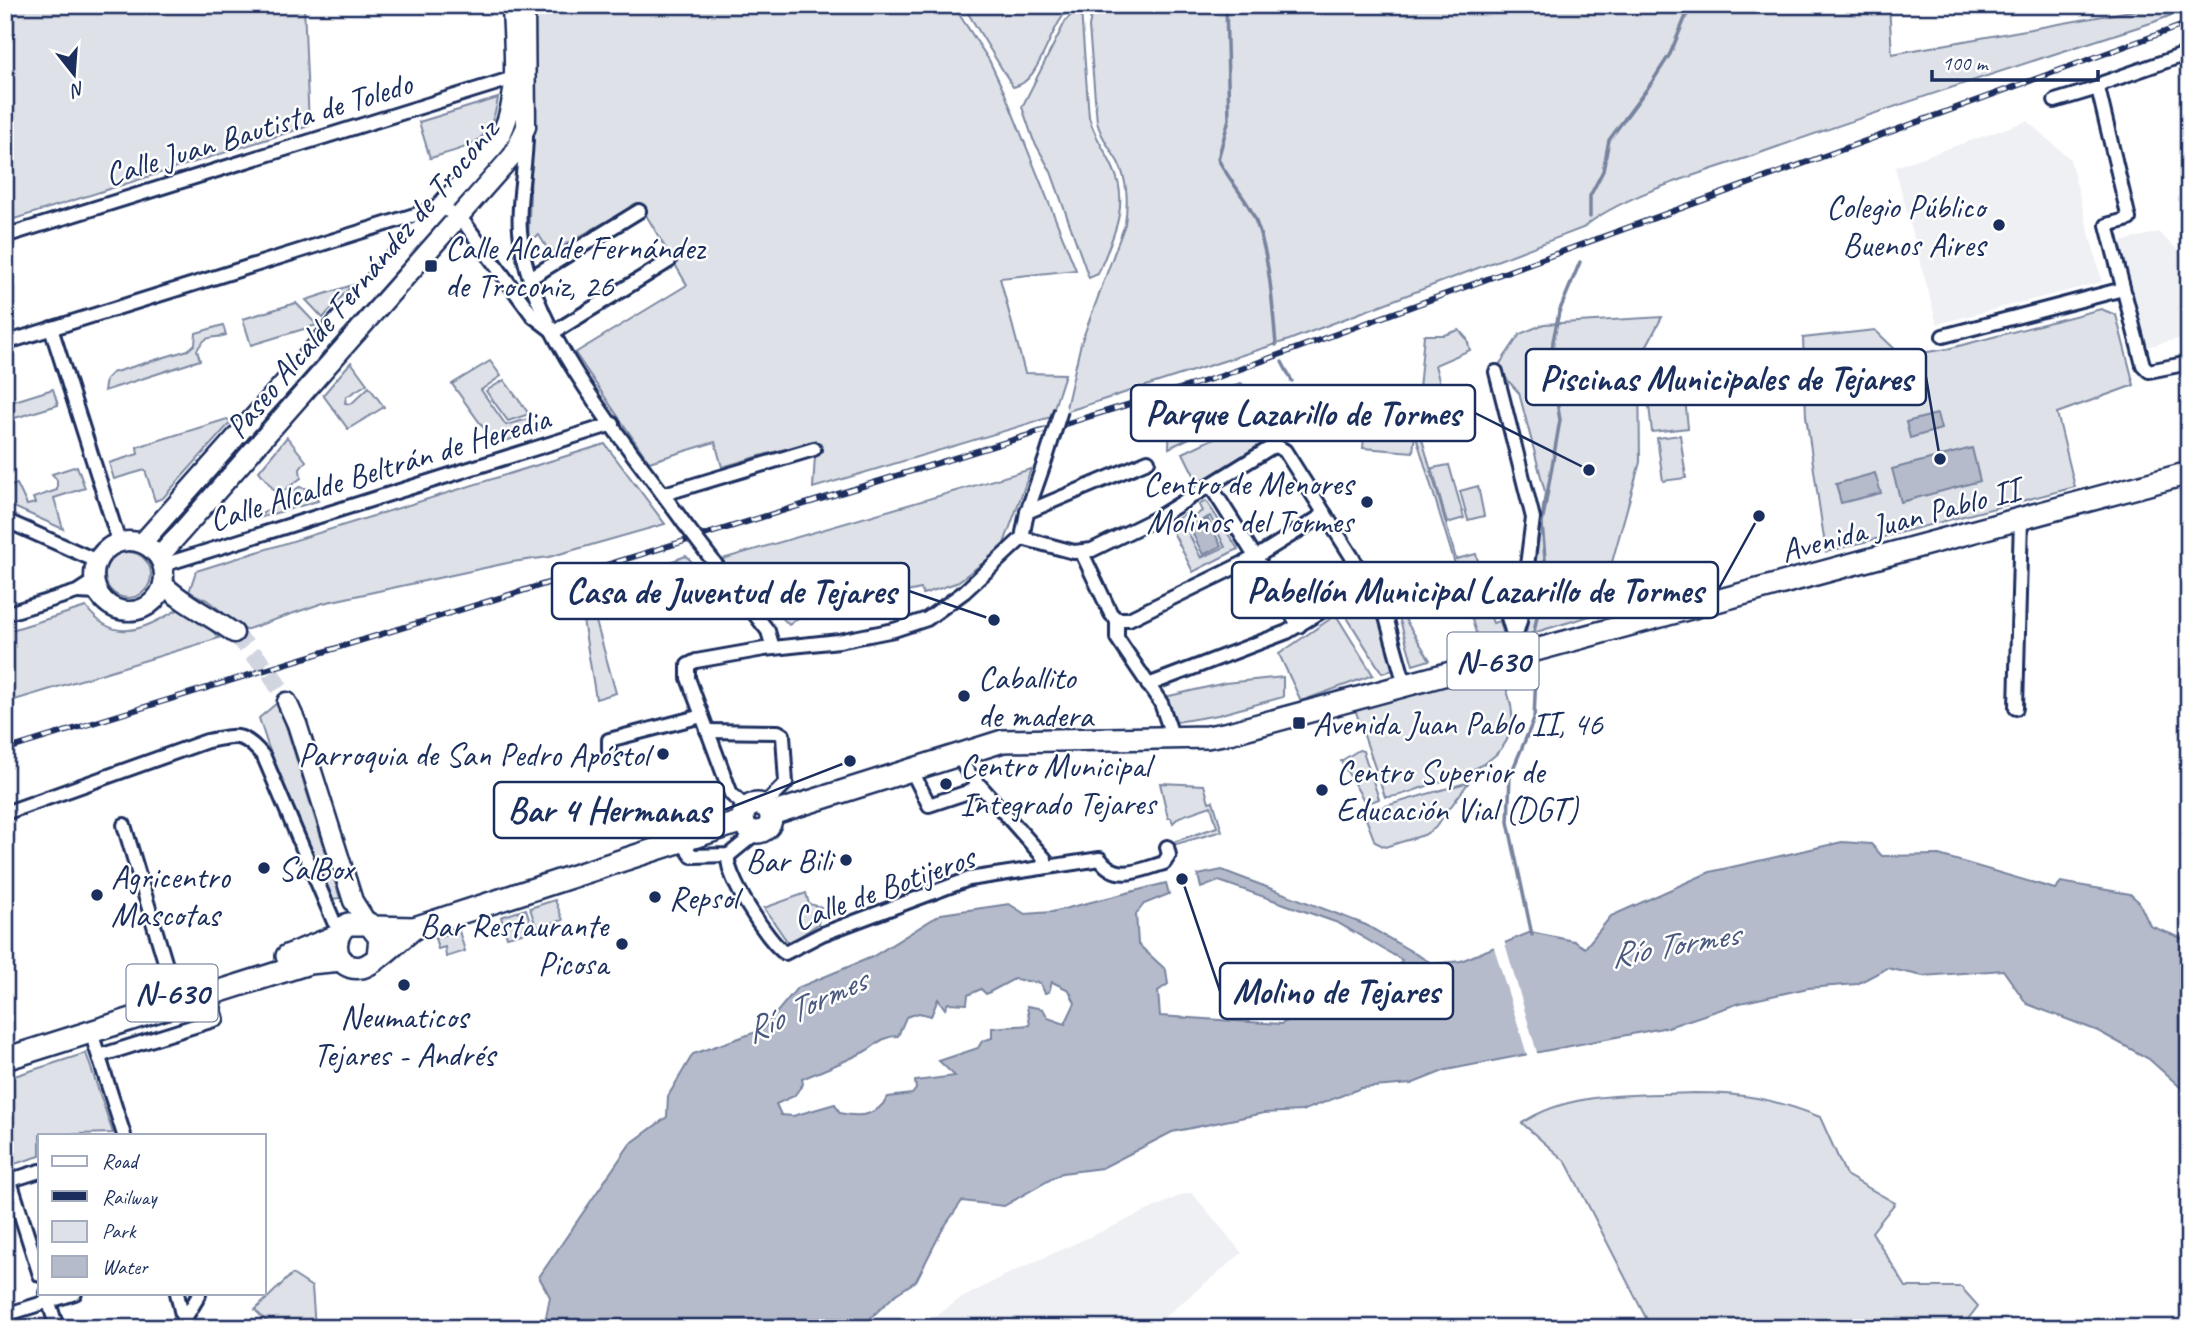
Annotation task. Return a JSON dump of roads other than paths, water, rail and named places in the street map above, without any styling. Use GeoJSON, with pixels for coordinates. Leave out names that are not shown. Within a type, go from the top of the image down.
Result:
{"type":"FeatureCollection","features":[{"type":"Feature","properties":{"kind":"highway","name":"Avenida Juan Pablo II"},"geometry":{"type":"LineString","coordinates":[[682,842],[760,812],[1003,741],[1173,738],[1229,733],[2189,473]]}},
{"type":"Feature","properties":{"kind":"highway","name":"N-630"},"geometry":{"type":"LineString","coordinates":[[5,1046],[308,949],[354,928],[414,928],[682,842]]}},
{"type":"Feature","properties":{"kind":"highway"},"geometry":{"type":"LineString","coordinates":[[342,960],[336,949],[354,928],[380,937],[378,956]]}},
{"type":"Feature","properties":{"kind":"highway","name":"N-630"},"geometry":{"type":"LineString","coordinates":[[5,1059],[309,963],[342,960],[359,967],[370,964],[414,928]]}},
{"type":"Feature","properties":{"kind":"main road","name":"Paseo Alcalde Fernández de Trocóniz"},"geometry":{"type":"LineString","coordinates":[[161,561],[460,217],[519,162],[526,127],[512,5]]}},
{"type":"Feature","properties":{"kind":"main road","name":"Paseo Alcalde Fernández de Trocóniz"},"geometry":{"type":"LineString","coordinates":[[142,543],[495,145],[504,132],[520,76],[525,5]]}},
{"type":"Feature","properties":{"kind":"main road"},"geometry":{"type":"LineString","coordinates":[[118,542],[142,543],[161,561],[166,592],[152,603],[133,611],[113,607],[96,587],[97,561],[118,542]]}},
{"type":"Feature","properties":{"kind":"main road"},"geometry":{"type":"LineString","coordinates":[[166,592],[213,617],[234,634]]}},
{"type":"Feature","properties":{"kind":"main road"},"geometry":{"type":"LineString","coordinates":[[287,702],[297,723],[353,901],[354,928]]}},
{"type":"Feature","properties":{"kind":"street"},"geometry":{"type":"LineString","coordinates":[[2055,101],[2098,88],[2103,83],[2189,53]]}},
{"type":"Feature","properties":{"kind":"street","name":"Calle Juan Bautista de Toledo"},"geometry":{"type":"LineString","coordinates":[[5,236],[520,76]]}},
{"type":"Feature","properties":{"kind":"street"},"geometry":{"type":"LineString","coordinates":[[2098,88],[2129,219],[2108,225],[2143,365],[2149,371],[2189,363]]}},
{"type":"Feature","properties":{"kind":"street"},"geometry":{"type":"LineString","coordinates":[[495,145],[519,162],[520,231],[530,278],[554,332],[579,377],[684,523],[768,631],[772,648]]}},
{"type":"Feature","properties":{"kind":"street"},"geometry":{"type":"LineString","coordinates":[[5,343],[440,207],[460,217],[533,316],[554,332]]}},
{"type":"Feature","properties":{"kind":"street"},"geometry":{"type":"LineString","coordinates":[[530,278],[639,211]]}},
{"type":"Feature","properties":{"kind":"street"},"geometry":{"type":"LineString","coordinates":[[400,220],[412,239]]}},
{"type":"Feature","properties":{"kind":"street"},"geometry":{"type":"LineString","coordinates":[[554,332],[668,261]]}},
{"type":"Feature","properties":{"kind":"street"},"geometry":{"type":"LineString","coordinates":[[1943,336],[2123,289]]}},
{"type":"Feature","properties":{"kind":"street"},"geometry":{"type":"LineString","coordinates":[[51,328],[118,542]]}},
{"type":"Feature","properties":{"kind":"street"},"geometry":{"type":"LineString","coordinates":[[1496,372],[1533,519],[1520,621],[1513,634],[1508,657]]}},
{"type":"Feature","properties":{"kind":"street"},"geometry":{"type":"LineString","coordinates":[[760,812],[731,794],[706,731],[686,668],[696,661],[894,631],[927,619],[955,600],[1006,556],[1022,538],[1027,512],[1061,410]]}},
{"type":"Feature","properties":{"kind":"street","name":"Calle Alcalde Beltrán de Heredia"},"geometry":{"type":"LineString","coordinates":[[161,561],[613,424]]}},
{"type":"Feature","properties":{"kind":"street"},"geometry":{"type":"LineString","coordinates":[[1022,538],[1082,553],[1157,518],[1277,446],[1285,451],[1388,618],[1405,685]]}},
{"type":"Feature","properties":{"kind":"street"},"geometry":{"type":"LineString","coordinates":[[664,494],[814,449]]}},
{"type":"Feature","properties":{"kind":"street"},"geometry":{"type":"LineString","coordinates":[[1027,512],[1148,461]]}},
{"type":"Feature","properties":{"kind":"street"},"geometry":{"type":"LineString","coordinates":[[1210,485],[1299,626]]}},
{"type":"Feature","properties":{"kind":"street"},"geometry":{"type":"LineString","coordinates":[[1117,620],[1129,619],[1256,557],[1325,514]]}},
{"type":"Feature","properties":{"kind":"street"},"geometry":{"type":"LineString","coordinates":[[2016,708],[2021,518]]}},
{"type":"Feature","properties":{"kind":"street"},"geometry":{"type":"LineString","coordinates":[[5,520],[97,561]]}},
{"type":"Feature","properties":{"kind":"street"},"geometry":{"type":"LineString","coordinates":[[1082,553],[1111,614],[1117,620],[1117,638],[1161,703],[1173,738]]}},
{"type":"Feature","properties":{"kind":"street"},"geometry":{"type":"LineString","coordinates":[[1148,685],[1299,626],[1368,583]]}},
{"type":"Feature","properties":{"kind":"street"},"geometry":{"type":"LineString","coordinates":[[1498,584],[1513,634]]}},
{"type":"Feature","properties":{"kind":"street"},"geometry":{"type":"LineString","coordinates":[[5,614],[96,587]]}},
{"type":"Feature","properties":{"kind":"street"},"geometry":{"type":"LineString","coordinates":[[609,751],[609,740],[702,716]]}},
{"type":"Feature","properties":{"kind":"street"},"geometry":{"type":"LineString","coordinates":[[682,842],[692,856],[729,855],[788,779],[783,736],[778,732],[706,731]]}},
{"type":"Feature","properties":{"kind":"street"},"geometry":{"type":"LineString","coordinates":[[5,813],[207,741],[237,735],[250,740],[264,757],[334,922],[354,928]]}},
{"type":"Feature","properties":{"kind":"street"},"geometry":{"type":"LineString","coordinates":[[958,754],[967,771],[1045,859],[1043,866]]}},
{"type":"Feature","properties":{"kind":"street"},"geometry":{"type":"LineString","coordinates":[[911,769],[929,805],[971,791],[979,785]]}},
{"type":"Feature","properties":{"kind":"street"},"geometry":{"type":"LineString","coordinates":[[124,825],[174,992]]}},
{"type":"Feature","properties":{"kind":"street","name":"Calle de Botijeros"},"geometry":{"type":"LineString","coordinates":[[729,855],[727,860],[733,881],[774,942],[785,953],[822,934],[970,879],[1100,859],[1111,871],[1126,874],[1164,863],[1169,855],[1167,847]]}},
{"type":"Feature","properties":{"kind":"street"},"geometry":{"type":"LineString","coordinates":[[99,1056],[217,1019],[210,994]]}},
{"type":"Feature","properties":{"kind":"street"},"geometry":{"type":"LineString","coordinates":[[91,1032],[124,1134]]}},
{"type":"Feature","properties":{"kind":"street"},"geometry":{"type":"LineString","coordinates":[[38,1172],[8,1182],[38,1269]]}},
{"type":"Feature","properties":{"kind":"street"},"geometry":{"type":"LineString","coordinates":[[5,1315],[47,1297],[68,1294]]}},
{"type":"Feature","properties":{"kind":"street"},"geometry":{"type":"LineString","coordinates":[[178,1294],[185,1324]]}},
{"type":"Feature","properties":{"kind":"street"},"geometry":{"type":"LineString","coordinates":[[185,1324],[201,1294]]}},
{"type":"Feature","properties":{"kind":"street"},"geometry":{"type":"LineString","coordinates":[[47,1297],[57,1328]]}},
{"type":"Feature","properties":{"kind":"water"},"geometry":{"type":"Polygon","coordinates":[[[1937,414],[1941,429],[1910,438],[1906,422],[1937,414]]]}},
{"type":"Feature","properties":{"kind":"water"},"geometry":{"type":"Polygon","coordinates":[[[1972,448],[1980,481],[1901,502],[1892,469],[1972,448]]]}},
{"type":"Feature","properties":{"kind":"water"},"geometry":{"type":"Polygon","coordinates":[[[1875,473],[1881,493],[1841,503],[1836,484],[1875,473]]]}},
{"type":"Feature","properties":{"kind":"water"},"geometry":{"type":"Polygon","coordinates":[[[1208,519],[1221,546],[1203,555],[1190,528],[1208,519]]]}},
{"type":"Feature","properties":{"kind":"water","name":"Río Tormes"},"geometry":{"type":"Polygon","coordinates":[[[1842,842],[1871,844],[1882,856],[1939,855],[2055,889],[2061,882],[2130,894],[2139,902],[2150,926],[2189,941],[2189,1095],[2149,1059],[2098,1031],[2027,1004],[2003,970],[1923,976],[1887,968],[1857,984],[1808,988],[1740,1003],[1668,1027],[1446,1070],[1411,1084],[1361,1088],[1302,1111],[1264,1113],[1172,1132],[1102,1168],[1062,1173],[1004,1206],[962,1201],[942,1230],[916,1281],[896,1294],[860,1328],[533,1328],[546,1317],[550,1297],[539,1277],[630,1144],[667,1117],[668,1096],[693,1054],[762,1030],[797,988],[872,957],[941,914],[1009,904],[1025,914],[1052,912],[1166,883],[1169,894],[1144,904],[1136,914],[1138,944],[1166,970],[1168,984],[1158,991],[1160,1016],[1281,1024],[1299,1015],[1362,1014],[1350,990],[1365,979],[1392,977],[1402,960],[1338,923],[1219,881],[1201,888],[1198,875],[1222,870],[1366,925],[1433,964],[1461,961],[1531,932],[1574,941],[1585,948],[1611,916],[1710,872],[1842,842]],[[1014,979],[986,994],[981,989],[968,995],[967,1004],[948,1003],[945,1009],[938,999],[931,1016],[919,1013],[906,1017],[898,1036],[883,1039],[864,1052],[802,1079],[803,1084],[794,1096],[776,1104],[781,1115],[793,1116],[835,1104],[840,1113],[867,1114],[879,1108],[888,1097],[912,1094],[916,1089],[915,1081],[955,1076],[939,1061],[978,1048],[982,1041],[992,1038],[992,1028],[1030,1025],[1027,1006],[1043,1009],[1048,1018],[1065,1024],[1075,1003],[1069,990],[1052,982],[1049,992],[1045,993],[1040,983],[1014,979]]]}},
{"type":"Feature","properties":{"kind":"waterway"},"geometry":{"type":"LineString","coordinates":[[1226,5],[1229,119],[1218,159],[1248,205],[1261,237],[1269,273],[1276,345]]}},
{"type":"Feature","properties":{"kind":"waterway"},"geometry":{"type":"LineString","coordinates":[[1590,217],[1590,196],[1603,171],[1609,140],[1652,82],[1670,54],[1686,16],[1696,5]]}},
{"type":"Feature","properties":{"kind":"waterway"},"geometry":{"type":"LineString","coordinates":[[1534,632],[1546,570],[1542,524],[1560,420],[1551,366],[1553,341],[1559,312],[1580,262]]}},
{"type":"Feature","properties":{"kind":"waterway"},"geometry":{"type":"LineString","coordinates":[[1282,362],[1292,381]]}},
{"type":"Feature","properties":{"kind":"waterway"},"geometry":{"type":"LineString","coordinates":[[1532,935],[1508,822],[1510,776],[1534,719],[1536,672]]}},
{"type":"Feature","properties":{"kind":"tunnel"},"geometry":{"type":"LineString","coordinates":[[234,633],[270,672],[287,702]]}},
{"type":"Feature","properties":{"kind":"railway"},"geometry":{"type":"LineString","coordinates":[[5,750],[1221,376],[2189,23]]}},
{"type":"Feature","properties":{"kind":"place","name":"Colegio Público Buenos Aires"},"geometry":{"type":"Point","coordinates":[1999,225]}},
{"type":"Feature","properties":{"kind":"place","name":"Calle Alcalde Fernández de Troconiz, 26"},"geometry":{"type":"Point","coordinates":[431,266]}},
{"type":"Feature","properties":{"kind":"place","name":"Piscinas Municipales de Tejares"},"geometry":{"type":"Point","coordinates":[1940,459]}},
{"type":"Feature","properties":{"kind":"place","name":"Parque Lazarillo de Tormes"},"geometry":{"type":"Point","coordinates":[1589,470]}},
{"type":"Feature","properties":{"kind":"place","name":"Centro de Menores Molinos del Tormes"},"geometry":{"type":"Point","coordinates":[1367,502]}},
{"type":"Feature","properties":{"kind":"place","name":"Pabellón Municipal Lazarillo de Tormes"},"geometry":{"type":"Point","coordinates":[1759,516]}},
{"type":"Feature","properties":{"kind":"place","name":"Casa de Juventud de Tejares"},"geometry":{"type":"Point","coordinates":[994,620]}},
{"type":"Feature","properties":{"kind":"place","name":"Caballito de madera"},"geometry":{"type":"Point","coordinates":[964,696]}},
{"type":"Feature","properties":{"kind":"place","name":"Avenida Juan Pablo II, 46"},"geometry":{"type":"Point","coordinates":[1299,723]}},
{"type":"Feature","properties":{"kind":"place","name":"Parroquia de San Pedro Apóstol"},"geometry":{"type":"Point","coordinates":[663,754]}},
{"type":"Feature","properties":{"kind":"place","name":"Bar 4 Hermanas"},"geometry":{"type":"Point","coordinates":[850,761]}},
{"type":"Feature","properties":{"kind":"place","name":"Centro Municipal Integrado Tejares"},"geometry":{"type":"Point","coordinates":[946,784]}},
{"type":"Feature","properties":{"kind":"place","name":"Centro Superior de Educación Vial (DGT)"},"geometry":{"type":"Point","coordinates":[1322,790]}},
{"type":"Feature","properties":{"kind":"place","name":"Bar Bili"},"geometry":{"type":"Point","coordinates":[846,860]}},
{"type":"Feature","properties":{"kind":"place","name":"SalBox"},"geometry":{"type":"Point","coordinates":[264,868]}},
{"type":"Feature","properties":{"kind":"place","name":"Molino de Tejares"},"geometry":{"type":"Point","coordinates":[1182,879]}},
{"type":"Feature","properties":{"kind":"place","name":"Agricentro Mascotas"},"geometry":{"type":"Point","coordinates":[97,895]}},
{"type":"Feature","properties":{"kind":"place","name":"Repsol"},"geometry":{"type":"Point","coordinates":[655,897]}},
{"type":"Feature","properties":{"kind":"place","name":"Bar Restaurante Picosa"},"geometry":{"type":"Point","coordinates":[622,944]}},
{"type":"Feature","properties":{"kind":"place","name":"Neumaticos Tejares - Andrés"},"geometry":{"type":"Point","coordinates":[404,985]}}]}
